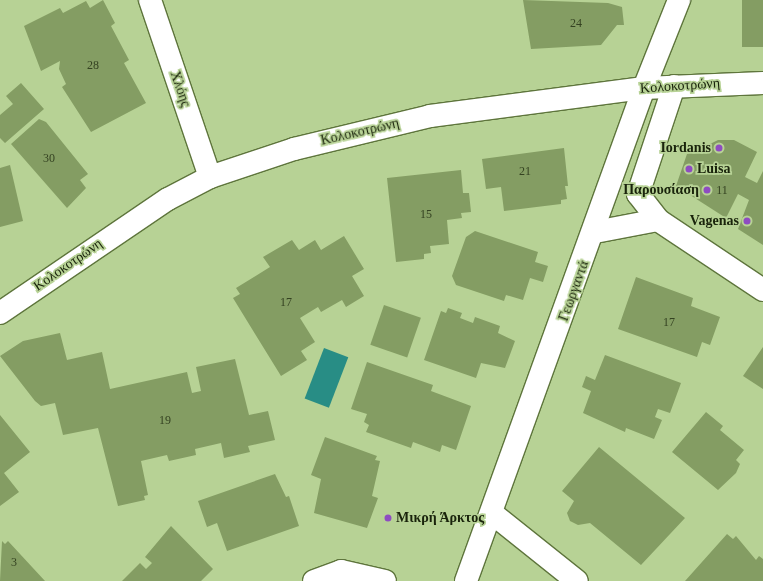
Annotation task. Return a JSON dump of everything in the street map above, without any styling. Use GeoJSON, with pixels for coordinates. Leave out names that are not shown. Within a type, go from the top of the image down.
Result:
{"type":"FeatureCollection","features":[{"type":"Feature","properties":{"kind":"street","name":"Χλόης"},"geometry":{"type":"LineString","coordinates":[[150,0],[210,177]]}},
{"type":"Feature","properties":{"kind":"street","name":"Γεωργαντά"},"geometry":{"type":"LineString","coordinates":[[466,581],[493,514],[595,232],[644,88],[680,0]]}},
{"type":"Feature","properties":{"kind":"street","name":"Κολοκοτρώνη"},"geometry":{"type":"LineString","coordinates":[[0,313],[102,240],[210,177],[294,149],[430,116],[644,88],[763,83]]}},
{"type":"Feature","properties":{"kind":"street"},"geometry":{"type":"LineString","coordinates":[[674,86],[638,187],[643,205],[658,220],[763,290]]}},
{"type":"Feature","properties":{"kind":"street"},"geometry":{"type":"LineString","coordinates":[[595,232],[658,220]]}},
{"type":"Feature","properties":{"kind":"street"},"geometry":{"type":"LineString","coordinates":[[493,514],[577,581]]}},
{"type":"Feature","properties":{"kind":"street"},"geometry":{"type":"LineString","coordinates":[[314,581],[341,571],[385,581]]}},
{"type":"Feature","properties":{"kind":"water"},"geometry":{"type":"Polygon","coordinates":[[[324,348],[348,357],[329,408],[305,398],[324,348]]]}},
{"type":"Feature","properties":{"kind":"building"},"geometry":{"type":"Polygon","coordinates":[[[103,0],[115,23],[111,26],[129,60],[124,63],[146,103],[91,132],[62,87],[66,84],[59,69],[60,61],[41,71],[24,26],[60,8],[63,13],[86,1],[90,8],[103,0]]]}},
{"type":"Feature","properties":{"kind":"building"},"geometry":{"type":"Polygon","coordinates":[[[523,0],[608,3],[622,7],[624,25],[617,25],[601,45],[531,49],[523,0]]]}},
{"type":"Feature","properties":{"kind":"building"},"geometry":{"type":"Polygon","coordinates":[[[742,0],[763,0],[763,47],[742,47],[742,0]]]}},
{"type":"Feature","properties":{"kind":"building"},"geometry":{"type":"Polygon","coordinates":[[[21,83],[44,109],[5,143],[0,138],[0,115],[13,104],[6,96],[21,83]]]}},
{"type":"Feature","properties":{"kind":"building"},"geometry":{"type":"Polygon","coordinates":[[[39,119],[46,122],[88,174],[80,180],[86,188],[67,208],[11,144],[39,119]]]}},
{"type":"Feature","properties":{"kind":"building"},"geometry":{"type":"Polygon","coordinates":[[[718,140],[734,140],[757,152],[745,177],[757,183],[763,171],[763,245],[738,229],[749,200],[738,194],[726,218],[676,186],[688,151],[698,150],[718,140]]]}},
{"type":"Feature","properties":{"kind":"building"},"geometry":{"type":"Polygon","coordinates":[[[564,148],[568,186],[565,186],[567,199],[561,200],[561,204],[504,211],[501,187],[486,189],[482,159],[564,148]]]}},
{"type":"Feature","properties":{"kind":"building"},"geometry":{"type":"Polygon","coordinates":[[[10,165],[23,221],[0,227],[0,168],[10,165]]]}},
{"type":"Feature","properties":{"kind":"building"},"geometry":{"type":"Polygon","coordinates":[[[461,170],[463,193],[469,193],[471,212],[461,213],[462,218],[447,220],[449,244],[430,246],[431,253],[424,254],[424,259],[396,262],[387,178],[461,170]]]}},
{"type":"Feature","properties":{"kind":"building"},"geometry":{"type":"Polygon","coordinates":[[[475,231],[538,252],[535,262],[548,266],[543,282],[530,278],[523,300],[506,295],[504,301],[456,285],[452,276],[466,237],[475,231]]]}},
{"type":"Feature","properties":{"kind":"building"},"geometry":{"type":"Polygon","coordinates":[[[344,236],[364,269],[352,276],[364,296],[346,307],[342,300],[321,312],[318,307],[300,318],[315,342],[301,351],[307,360],[281,376],[233,298],[240,294],[236,288],[270,267],[263,257],[292,240],[299,250],[315,240],[321,250],[344,236]]]}},
{"type":"Feature","properties":{"kind":"building"},"geometry":{"type":"Polygon","coordinates":[[[636,277],[693,298],[691,306],[720,317],[710,345],[702,342],[697,357],[618,329],[636,277]]]}},
{"type":"Feature","properties":{"kind":"building"},"geometry":{"type":"Polygon","coordinates":[[[384,305],[421,318],[407,357],[370,345],[384,305]]]}},
{"type":"Feature","properties":{"kind":"building"},"geometry":{"type":"Polygon","coordinates":[[[448,308],[462,313],[460,318],[473,323],[475,317],[500,326],[498,333],[515,341],[505,368],[481,363],[476,378],[424,360],[441,311],[446,313],[448,308]]]}},
{"type":"Feature","properties":{"kind":"building"},"geometry":{"type":"Polygon","coordinates":[[[60,333],[67,360],[102,352],[110,389],[187,372],[192,393],[201,391],[196,367],[235,359],[249,415],[268,411],[275,440],[248,446],[250,452],[224,458],[221,443],[195,449],[196,455],[169,461],[167,455],[141,461],[148,495],[144,496],[145,500],[118,506],[98,428],[63,435],[55,403],[41,406],[35,401],[0,356],[23,341],[60,333]]]}},
{"type":"Feature","properties":{"kind":"building"},"geometry":{"type":"Polygon","coordinates":[[[763,347],[763,389],[743,376],[763,347]]]}},
{"type":"Feature","properties":{"kind":"building"},"geometry":{"type":"Polygon","coordinates":[[[605,355],[681,383],[670,413],[658,409],[655,417],[662,420],[654,439],[626,428],[625,432],[583,413],[591,391],[582,387],[586,376],[595,380],[605,355]]]}},
{"type":"Feature","properties":{"kind":"building"},"geometry":{"type":"Polygon","coordinates":[[[367,362],[433,385],[431,391],[471,406],[456,450],[442,445],[440,452],[413,442],[411,448],[366,432],[369,425],[364,422],[367,414],[351,409],[367,362]]]}},
{"type":"Feature","properties":{"kind":"building"},"geometry":{"type":"Polygon","coordinates":[[[706,412],[723,426],[720,430],[744,450],[736,460],[740,464],[736,473],[718,490],[672,452],[706,412]]]}},
{"type":"Feature","properties":{"kind":"building"},"geometry":{"type":"Polygon","coordinates":[[[0,415],[30,452],[4,473],[19,492],[0,506],[0,415]]]}},
{"type":"Feature","properties":{"kind":"building"},"geometry":{"type":"Polygon","coordinates":[[[325,437],[377,456],[375,460],[380,461],[372,496],[378,498],[367,528],[314,513],[321,479],[311,475],[325,437]]]}},
{"type":"Feature","properties":{"kind":"building"},"geometry":{"type":"Polygon","coordinates":[[[599,447],[685,518],[641,565],[590,523],[578,525],[570,521],[567,513],[574,501],[562,491],[599,447]]]}},
{"type":"Feature","properties":{"kind":"building"},"geometry":{"type":"Polygon","coordinates":[[[275,474],[286,497],[289,496],[299,526],[227,551],[217,523],[207,527],[198,501],[275,474]]]}},
{"type":"Feature","properties":{"kind":"building"},"geometry":{"type":"Polygon","coordinates":[[[171,526],[213,569],[201,581],[122,581],[140,563],[146,569],[152,563],[145,557],[171,526]]]}},
{"type":"Feature","properties":{"kind":"building"},"geometry":{"type":"Polygon","coordinates":[[[727,534],[733,539],[736,536],[756,560],[759,556],[763,559],[763,581],[685,581],[727,534]]]}},
{"type":"Feature","properties":{"kind":"building"},"geometry":{"type":"Polygon","coordinates":[[[2,541],[5,544],[8,541],[45,581],[0,581],[2,541]]]}},
{"type":"Feature","properties":{"kind":"place","name":"Iordanis"},"geometry":{"type":"Point","coordinates":[719,148]}},
{"type":"Feature","properties":{"kind":"place","name":"Luisa"},"geometry":{"type":"Point","coordinates":[689,169]}},
{"type":"Feature","properties":{"kind":"place","name":"Παρουσίαση"},"geometry":{"type":"Point","coordinates":[707,190]}},
{"type":"Feature","properties":{"kind":"place","name":"Vagenas"},"geometry":{"type":"Point","coordinates":[747,221]}},
{"type":"Feature","properties":{"kind":"place","name":"Μικρή Άρκτος"},"geometry":{"type":"Point","coordinates":[388,518]}}]}
